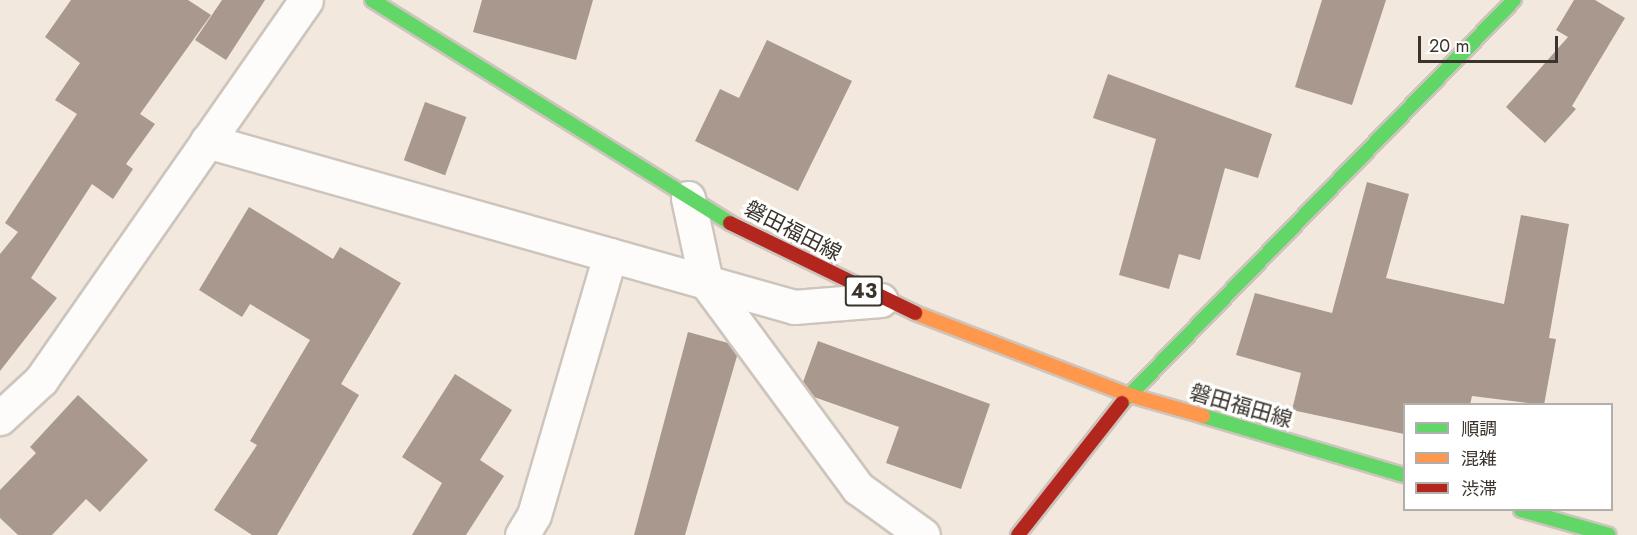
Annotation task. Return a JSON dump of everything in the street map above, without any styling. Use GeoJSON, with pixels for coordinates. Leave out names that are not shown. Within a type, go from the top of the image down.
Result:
{"type":"FeatureCollection","features":[{"type":"Feature","properties":{"kind":"main road","name":"磐田福田線"},"geometry":{"type":"LineString","coordinates":[[372,0],[688,198],[881,300],[1128,395],[1403,475]]}},
{"type":"Feature","properties":{"kind":"main road"},"geometry":{"type":"LineString","coordinates":[[1018,535],[1128,395],[1514,0]]}},
{"type":"Feature","properties":{"kind":"main road"},"geometry":{"type":"LineString","coordinates":[[1525,511],[1609,535]]}},
{"type":"Feature","properties":{"kind":"street"},"geometry":{"type":"LineString","coordinates":[[0,418],[41,380],[306,0]]}},
{"type":"Feature","properties":{"kind":"street"},"geometry":{"type":"LineString","coordinates":[[207,141],[794,306],[881,300]]}},
{"type":"Feature","properties":{"kind":"street"},"geometry":{"type":"LineString","coordinates":[[688,198],[706,282],[858,488],[923,535]]}},
{"type":"Feature","properties":{"kind":"street"},"geometry":{"type":"LineString","coordinates":[[522,535],[534,515],[610,255]]}},
{"type":"Feature","properties":{"kind":"building"},"geometry":{"type":"Polygon","coordinates":[[[71,0],[188,0],[211,15],[140,114],[155,124],[126,164],[133,169],[113,199],[92,184],[31,278],[57,298],[0,371],[0,254],[18,232],[5,223],[77,114],[55,100],[80,63],[45,37],[71,0]]]}},
{"type":"Feature","properties":{"kind":"building"},"geometry":{"type":"Polygon","coordinates":[[[222,0],[265,0],[226,60],[195,40],[222,0]]]}},
{"type":"Feature","properties":{"kind":"building"},"geometry":{"type":"Polygon","coordinates":[[[482,0],[593,0],[576,60],[473,32],[482,0]]]}},
{"type":"Feature","properties":{"kind":"building"},"geometry":{"type":"Polygon","coordinates":[[[1322,0],[1386,0],[1352,105],[1295,87],[1322,0]]]}},
{"type":"Feature","properties":{"kind":"building"},"geometry":{"type":"Polygon","coordinates":[[[1574,0],[1595,0],[1625,18],[1572,106],[1576,109],[1545,143],[1506,107],[1568,37],[1556,30],[1574,0]]]}},
{"type":"Feature","properties":{"kind":"building"},"geometry":{"type":"Polygon","coordinates":[[[767,40],[852,81],[798,191],[695,141],[720,89],[739,98],[767,40]]]}},
{"type":"Feature","properties":{"kind":"building"},"geometry":{"type":"Polygon","coordinates":[[[1108,74],[1272,134],[1258,178],[1225,168],[1200,260],[1179,254],[1169,289],[1119,275],[1156,139],[1093,118],[1108,74]]]}},
{"type":"Feature","properties":{"kind":"building"},"geometry":{"type":"Polygon","coordinates":[[[425,102],[466,117],[445,175],[404,160],[425,102]]]}},
{"type":"Feature","properties":{"kind":"building"},"geometry":{"type":"Polygon","coordinates":[[[1367,182],[1409,194],[1386,278],[1504,304],[1521,215],[1569,224],[1549,338],[1556,339],[1544,403],[1472,396],[1470,403],[1403,403],[1403,434],[1292,410],[1301,373],[1236,355],[1255,293],[1332,313],[1367,182]]]}},
{"type":"Feature","properties":{"kind":"building"},"geometry":{"type":"Polygon","coordinates":[[[249,207],[333,259],[340,247],[401,283],[341,384],[359,395],[277,535],[252,535],[214,510],[257,445],[250,441],[310,340],[250,304],[242,317],[199,290],[249,207]]]}},
{"type":"Feature","properties":{"kind":"building"},"geometry":{"type":"Polygon","coordinates":[[[688,332],[728,343],[737,356],[685,535],[634,535],[688,332]]]}},
{"type":"Feature","properties":{"kind":"building"},"geometry":{"type":"Polygon","coordinates":[[[818,341],[990,404],[961,489],[886,463],[899,427],[814,397],[803,382],[818,341]]]}},
{"type":"Feature","properties":{"kind":"building"},"geometry":{"type":"Polygon","coordinates":[[[455,374],[512,410],[480,460],[504,476],[466,535],[412,535],[442,483],[402,457],[455,374]]]}},
{"type":"Feature","properties":{"kind":"building"},"geometry":{"type":"Polygon","coordinates":[[[78,395],[148,460],[100,512],[86,499],[52,535],[18,535],[0,518],[0,490],[36,453],[30,447],[78,395]]]}},
{"type":"Feature","properties":{"kind":"traffic: fast"},"geometry":{"type":"LineString","coordinates":[[372,0],[730,223]]}},
{"type":"Feature","properties":{"kind":"traffic: fast"},"geometry":{"type":"LineString","coordinates":[[1122,403],[1514,0]]}},
{"type":"Feature","properties":{"kind":"traffic: fast"},"geometry":{"type":"LineString","coordinates":[[1203,416],[1403,475]]}},
{"type":"Feature","properties":{"kind":"traffic: fast"},"geometry":{"type":"LineString","coordinates":[[1525,511],[1609,535]]}},
{"type":"Feature","properties":{"kind":"traffic: slow"},"geometry":{"type":"LineString","coordinates":[[915,313],[1129,395],[1203,416]]}},
{"type":"Feature","properties":{"kind":"traffic: jam"},"geometry":{"type":"LineString","coordinates":[[730,223],[915,313]]}},
{"type":"Feature","properties":{"kind":"traffic: jam"},"geometry":{"type":"LineString","coordinates":[[1018,535],[1122,403]]}}]}
